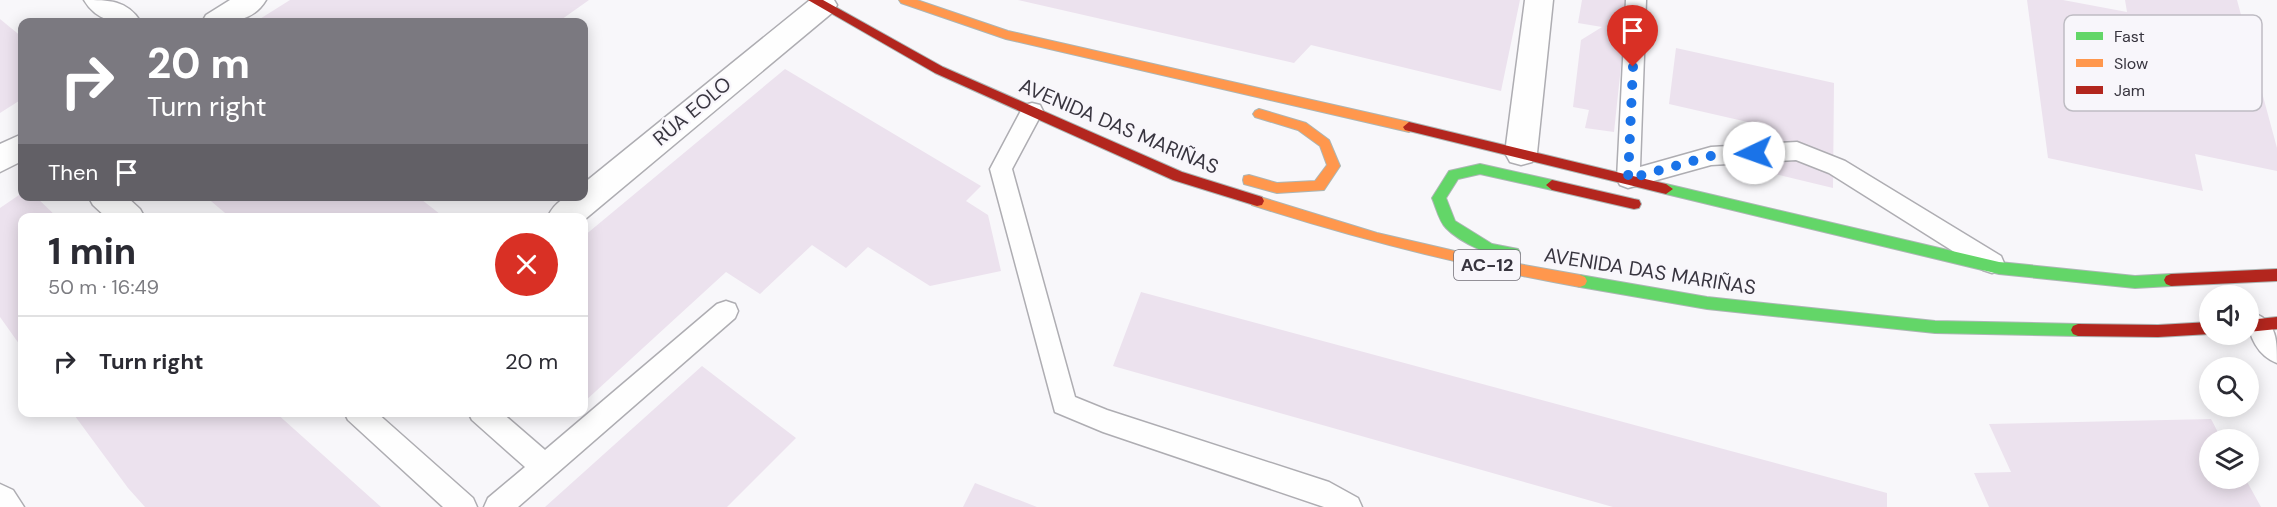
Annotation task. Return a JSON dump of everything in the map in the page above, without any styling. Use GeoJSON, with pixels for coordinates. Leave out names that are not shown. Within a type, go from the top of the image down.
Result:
{"type":"FeatureCollection","features":[{"type":"Feature","properties":{"kind":"highway"},"geometry":{"type":"LineString","coordinates":[[905,0],[1105,72]]}},
{"type":"Feature","properties":{"kind":"highway","name":"AVENIDA DAS MARIÑAS"},"geometry":{"type":"LineString","coordinates":[[818,3],[939,70],[1178,176],[1377,238],[1485,264],[1707,303],[1935,327],[2158,332],[2199,329]]}},
{"type":"Feature","properties":{"kind":"highway"},"geometry":{"type":"LineString","coordinates":[[1006,35],[1521,153],[2000,268],[2134,282],[2277,275]]}},
{"type":"Feature","properties":{"kind":"highway"},"geometry":{"type":"LineString","coordinates":[[1234,176],[1277,188],[1319,186],[1334,166],[1325,142],[1302,126],[1246,110]]}},
{"type":"Feature","properties":{"kind":"highway"},"geometry":{"type":"LineString","coordinates":[[1097,140],[1171,158]]}},
{"type":"Feature","properties":{"kind":"highway"},"geometry":{"type":"LineString","coordinates":[[1522,255],[1489,249],[1450,224],[1439,198],[1454,175],[1480,169],[1646,207]]}},
{"type":"Feature","properties":{"kind":"highway"},"geometry":{"type":"LineString","coordinates":[[1798,236],[1879,240]]}},
{"type":"Feature","properties":{"kind":"highway"},"geometry":{"type":"LineString","coordinates":[[1610,271],[1707,303]]}},
{"type":"Feature","properties":{"kind":"street"},"geometry":{"type":"LineString","coordinates":[[98,0],[122,18]]}},
{"type":"Feature","properties":{"kind":"street"},"geometry":{"type":"LineString","coordinates":[[223,18],[252,0]]}},
{"type":"Feature","properties":{"kind":"street"},"geometry":{"type":"LineString","coordinates":[[1521,153],[1539,0]]}},
{"type":"Feature","properties":{"kind":"street","name":"RÚA EOLO"},"geometry":{"type":"LineString","coordinates":[[588,197],[818,3]]}},
{"type":"Feature","properties":{"kind":"street"},"geometry":{"type":"LineString","coordinates":[[0,160],[18,149]]}},
{"type":"Feature","properties":{"kind":"street"},"geometry":{"type":"LineString","coordinates":[[110,201],[123,213]]}},
{"type":"Feature","properties":{"kind":"street","name":"RÚA EOLO"},"geometry":{"type":"LineString","coordinates":[[569,213],[583,201]]}},
{"type":"Feature","properties":{"kind":"street"},"geometry":{"type":"LineString","coordinates":[[0,502],[5,507]]}},
{"type":"Feature","properties":{"kind":"lane"},"geometry":{"type":"LineString","coordinates":[[1636,0],[1628,179],[1711,156],[1797,151],[1837,167],[2000,268]]}},
{"type":"Feature","properties":{"kind":"lane"},"geometry":{"type":"LineString","coordinates":[[1032,111],[1001,169],[1064,404],[1103,420],[1329,495],[1347,507]]}},
{"type":"Feature","properties":{"kind":"lane"},"geometry":{"type":"LineString","coordinates":[[498,507],[726,311]]}},
{"type":"Feature","properties":{"kind":"lane"},"geometry":{"type":"LineString","coordinates":[[2260,324],[2277,352]]}},
{"type":"Feature","properties":{"kind":"lane"},"geometry":{"type":"LineString","coordinates":[[363,417],[463,507]]}},
{"type":"Feature","properties":{"kind":"lane"},"geometry":{"type":"LineString","coordinates":[[487,417],[545,467]]}},
{"type":"Feature","properties":{"kind":"building"},"geometry":{"type":"Polygon","coordinates":[[[290,0],[589,0],[564,18],[261,18],[290,0]]]}},
{"type":"Feature","properties":{"kind":"building"},"geometry":{"type":"Polygon","coordinates":[[[1018,0],[1520,0],[1501,91],[1311,45],[1294,63],[1018,0]]]}},
{"type":"Feature","properties":{"kind":"building"},"geometry":{"type":"Polygon","coordinates":[[[1582,0],[1628,0],[1614,132],[1585,128],[1589,110],[1573,107],[1581,40],[1602,27],[1578,23],[1582,0]]]}},
{"type":"Feature","properties":{"kind":"building"},"geometry":{"type":"Polygon","coordinates":[[[2027,0],[2063,0],[2127,12],[2125,0],[2237,0],[2241,15],[2064,15],[2064,111],[2262,111],[2262,92],[2277,148],[2277,171],[2195,154],[2203,191],[2048,158],[2027,0]]]}},
{"type":"Feature","properties":{"kind":"building"},"geometry":{"type":"Polygon","coordinates":[[[0,19],[18,34],[18,102],[0,113],[0,19]]]}},
{"type":"Feature","properties":{"kind":"building"},"geometry":{"type":"Polygon","coordinates":[[[1676,48],[1834,83],[1833,188],[1763,171],[1765,126],[1669,104],[1676,48]]]}},
{"type":"Feature","properties":{"kind":"building"},"geometry":{"type":"Polygon","coordinates":[[[785,69],[981,186],[966,201],[988,215],[1001,271],[930,286],[868,247],[846,268],[812,245],[760,294],[726,272],[588,398],[588,233],[785,69]]]}},
{"type":"Feature","properties":{"kind":"building"},"geometry":{"type":"Polygon","coordinates":[[[18,196],[18,201],[40,201],[53,213],[18,213],[18,342],[0,317],[0,208],[18,196]]]}},
{"type":"Feature","properties":{"kind":"building"},"geometry":{"type":"Polygon","coordinates":[[[211,201],[423,201],[439,213],[225,213],[211,201]]]}},
{"type":"Feature","properties":{"kind":"building"},"geometry":{"type":"Polygon","coordinates":[[[1141,292],[1887,493],[1887,507],[1613,507],[1113,366],[1141,292]]]}},
{"type":"Feature","properties":{"kind":"building"},"geometry":{"type":"Polygon","coordinates":[[[702,366],[796,438],[727,507],[545,507],[702,366]]]}},
{"type":"Feature","properties":{"kind":"building"},"geometry":{"type":"Polygon","coordinates":[[[76,417],[281,417],[381,507],[145,507],[128,488],[76,417]]]}},
{"type":"Feature","properties":{"kind":"building"},"geometry":{"type":"Polygon","coordinates":[[[2211,419],[2216,429],[2199,429],[2199,489],[2251,489],[2261,507],[1989,507],[1974,473],[2011,472],[1989,424],[2211,419]]]}},
{"type":"Feature","properties":{"kind":"building"},"geometry":{"type":"Polygon","coordinates":[[[975,483],[1037,507],[963,507],[975,483]]]}},
{"type":"Feature","properties":{"kind":"traffic: fast"},"geometry":{"type":"LineString","coordinates":[[1513,253],[1489,249],[1450,224],[1439,198],[1454,175],[1480,169],[1552,185]]}},
{"type":"Feature","properties":{"kind":"traffic: fast"},"geometry":{"type":"LineString","coordinates":[[1666,189],[1999,268],[2135,282],[2171,280]]}},
{"type":"Feature","properties":{"kind":"traffic: fast"},"geometry":{"type":"LineString","coordinates":[[1580,281],[1707,303],[1935,327],[2078,330]]}},
{"type":"Feature","properties":{"kind":"traffic: slow"},"geometry":{"type":"LineString","coordinates":[[905,0],[1006,35],[1409,127]]}},
{"type":"Feature","properties":{"kind":"traffic: slow"},"geometry":{"type":"LineString","coordinates":[[1249,180],[1277,188],[1319,186],[1334,166],[1325,143],[1302,126],[1259,114]]}},
{"type":"Feature","properties":{"kind":"traffic: slow"},"geometry":{"type":"LineString","coordinates":[[1257,201],[1377,238],[1485,264],[1580,281]]}},
{"type":"Feature","properties":{"kind":"traffic: jam"},"geometry":{"type":"LineString","coordinates":[[814,0],[939,70],[1178,176],[1257,201]]}},
{"type":"Feature","properties":{"kind":"traffic: jam"},"geometry":{"type":"LineString","coordinates":[[1409,127],[1666,189]]}},
{"type":"Feature","properties":{"kind":"traffic: jam"},"geometry":{"type":"LineString","coordinates":[[1552,185],[1634,204]]}},
{"type":"Feature","properties":{"kind":"traffic: jam"},"geometry":{"type":"LineString","coordinates":[[2171,280],[2277,275]]}},
{"type":"Feature","properties":{"kind":"traffic: jam"},"geometry":{"type":"LineString","coordinates":[[2259,325],[2277,323]]}},
{"type":"Feature","properties":{"kind":"traffic: jam"},"geometry":{"type":"LineString","coordinates":[[2078,330],[2158,331],[2199,329]]}},
{"type":"Feature","properties":{"kind":"route"},"geometry":{"type":"LineString","coordinates":[[1633,67],[1628,179],[1711,156],[1754,153]]}}]}
